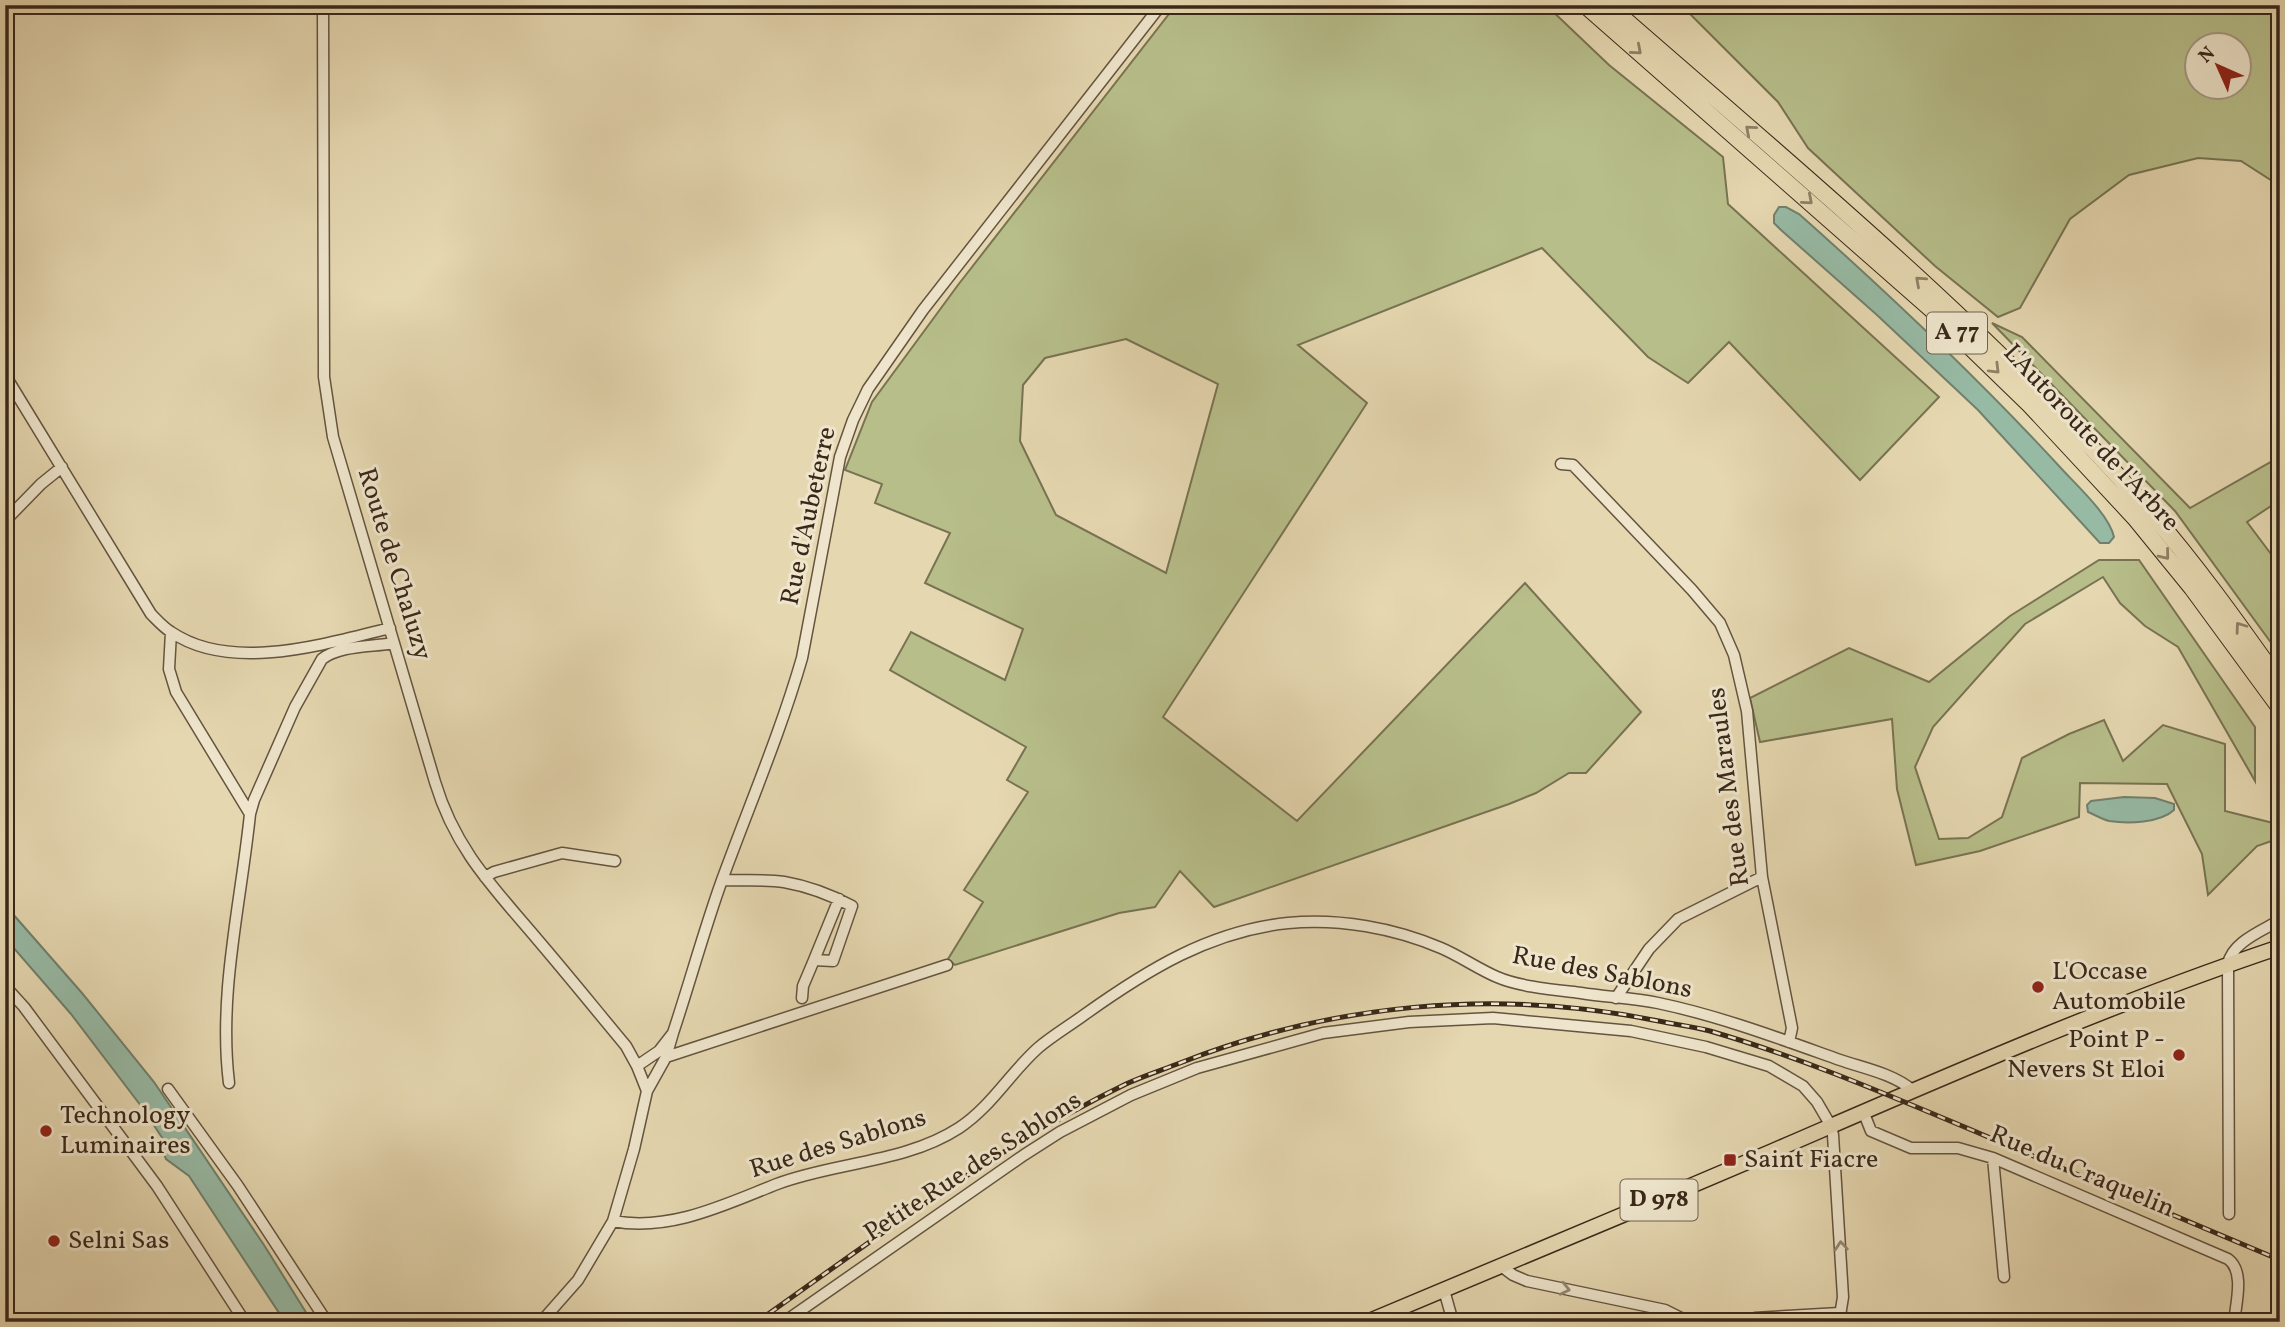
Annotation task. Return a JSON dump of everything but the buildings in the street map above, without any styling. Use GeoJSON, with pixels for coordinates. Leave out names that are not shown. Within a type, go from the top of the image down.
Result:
{"type":"FeatureCollection","features":[{"type":"Feature","properties":{"kind":"highway","name":"L'Autoroute de l'Arbre"},"geometry":{"type":"LineString","coordinates":[[1586,5],[1931,309],[2030,405],[2151,538],[2207,608],[2280,708]]}},
{"type":"Feature","properties":{"kind":"highway","name":"L'Autoroute de l'Arbre"},"geometry":{"type":"LineString","coordinates":[[1608,5],[1860,226],[2009,363],[2154,517],[2206,580],[2280,683]]}},
{"type":"Feature","properties":{"kind":"main road","name":"D 978"},"geometry":{"type":"LineString","coordinates":[[1367,1322],[1912,1090],[2228,964],[2280,947]]}},
{"type":"Feature","properties":{"kind":"street","name":"Route de Chaluzy"},"geometry":{"type":"LineString","coordinates":[[323,5],[324,377],[333,437],[441,803],[461,844],[485,877],[626,1046],[647,1091]]}},
{"type":"Feature","properties":{"kind":"street","name":"Rue d'Aubeterre"},"geometry":{"type":"LineString","coordinates":[[613,1221],[647,1091],[666,1057],[722,880],[792,690],[804,648],[840,457],[853,420],[868,389],[923,310],[1161,5]]}},
{"type":"Feature","properties":{"kind":"street"},"geometry":{"type":"LineString","coordinates":[[5,375],[151,614],[171,632],[198,645],[228,653],[265,653],[390,628]]}},
{"type":"Feature","properties":{"kind":"street","name":"Rue des Maraules"},"geometry":{"type":"LineString","coordinates":[[1561,464],[1573,466],[1687,584],[1720,623],[1734,655],[1747,711],[1762,877],[1792,1028],[1789,1042]]}},
{"type":"Feature","properties":{"kind":"street"},"geometry":{"type":"LineString","coordinates":[[5,521],[41,484],[62,467]]}},
{"type":"Feature","properties":{"kind":"street"},"geometry":{"type":"LineString","coordinates":[[171,632],[169,669],[176,692],[250,814]]}},
{"type":"Feature","properties":{"kind":"street"},"geometry":{"type":"LineString","coordinates":[[229,1083],[225,1055],[226,1007],[250,814],[295,707],[316,666],[334,653],[394,643]]}},
{"type":"Feature","properties":{"kind":"street"},"geometry":{"type":"LineString","coordinates":[[485,877],[562,853],[615,861]]}},
{"type":"Feature","properties":{"kind":"street"},"geometry":{"type":"LineString","coordinates":[[1616,998],[1649,950],[1678,919],[1762,877]]}},
{"type":"Feature","properties":{"kind":"street"},"geometry":{"type":"LineString","coordinates":[[722,880],[783,882],[839,899],[852,906],[833,961],[814,960]]}},
{"type":"Feature","properties":{"kind":"street"},"geometry":{"type":"LineString","coordinates":[[802,998],[803,986],[839,899]]}},
{"type":"Feature","properties":{"kind":"street"},"geometry":{"type":"LineString","coordinates":[[2229,1214],[2229,956],[2237,947],[2280,920]]}},
{"type":"Feature","properties":{"kind":"street","name":"Rue des Sablons"},"geometry":{"type":"LineString","coordinates":[[613,1221],[642,1223],[685,1218],[795,1177],[912,1150],[956,1131],[993,1099],[1041,1045],[1165,962],[1201,944],[1233,933],[1288,923],[1338,922],[1409,936],[1442,948],[1500,979],[1558,990],[1657,1003],[1789,1042]]}},
{"type":"Feature","properties":{"kind":"street"},"geometry":{"type":"LineString","coordinates":[[666,1057],[947,965]]}},
{"type":"Feature","properties":{"kind":"street"},"geometry":{"type":"LineString","coordinates":[[5,986],[24,1007],[157,1186],[245,1322]]}},
{"type":"Feature","properties":{"kind":"street","name":"Petite Rue des Sablons"},"geometry":{"type":"LineString","coordinates":[[784,1322],[1060,1132],[1131,1095],[1176,1076],[1323,1033],[1409,1022],[1493,1018],[1632,1031],[1706,1047],[1769,1066],[1803,1086],[1831,1125]]}},
{"type":"Feature","properties":{"kind":"street","name":"Rue d'Aubeterre"},"geometry":{"type":"LineString","coordinates":[[637,1066],[659,1051],[673,1033]]}},
{"type":"Feature","properties":{"kind":"street"},"geometry":{"type":"LineString","coordinates":[[1789,1042],[1881,1075],[1912,1090]]}},
{"type":"Feature","properties":{"kind":"street"},"geometry":{"type":"LineString","coordinates":[[168,1088],[238,1186],[327,1322]]}},
{"type":"Feature","properties":{"kind":"street","name":"Rue du Craquelin"},"geometry":{"type":"LineString","coordinates":[[1863,1111],[1871,1131],[1911,1148],[1958,1147],[1993,1158],[2228,1259],[2235,1264],[2238,1272],[2234,1322]]}},
{"type":"Feature","properties":{"kind":"street"},"geometry":{"type":"LineString","coordinates":[[1744,1322],[1763,1318],[1839,1317],[1843,1297],[1831,1125]]}},
{"type":"Feature","properties":{"kind":"street"},"geometry":{"type":"LineString","coordinates":[[1993,1158],[2004,1277]]}},
{"type":"Feature","properties":{"kind":"street"},"geometry":{"type":"LineString","coordinates":[[541,1322],[578,1280],[613,1221]]}},
{"type":"Feature","properties":{"kind":"street"},"geometry":{"type":"LineString","coordinates":[[1502,1266],[1527,1281],[1665,1310],[1689,1322]]}},
{"type":"Feature","properties":{"kind":"street"},"geometry":{"type":"LineString","coordinates":[[1444,1290],[1453,1322]]}},
{"type":"Feature","properties":{"kind":"shaded area"},"geometry":{"type":"Polygon","coordinates":[[[1176,5],[1546,5],[1609,65],[1723,157],[1728,204],[1939,397],[1860,480],[1729,342],[1688,383],[1648,357],[1542,248],[1298,345],[1367,403],[1163,717],[1297,821],[1525,583],[1641,712],[1586,773],[1569,773],[1536,793],[1509,804],[1214,907],[1180,871],[1155,907],[1119,913],[955,965],[948,959],[983,902],[964,890],[1028,792],[1007,780],[1026,747],[890,670],[911,632],[1005,680],[1023,629],[925,583],[950,533],[875,503],[882,484],[845,470],[872,402],[958,285],[1176,5]],[[1126,339],[1045,358],[1023,385],[1020,441],[1056,515],[1166,573],[1218,384],[1126,339]]]}},
{"type":"Feature","properties":{"kind":"shaded area"},"geometry":{"type":"Polygon","coordinates":[[[1681,5],[2280,5],[2280,186],[2241,161],[2198,158],[2129,175],[2070,219],[2020,308],[1998,317],[1935,266],[1808,148],[1778,102],[1681,5]]]}},
{"type":"Feature","properties":{"kind":"shaded area"},"geometry":{"type":"Polygon","coordinates":[[[1779,207],[1786,207],[1799,214],[1899,305],[1996,400],[2099,509],[2114,537],[2109,543],[2100,543],[1978,410],[1774,223],[1774,215],[1779,207]]]}},
{"type":"Feature","properties":{"kind":"shaded area"},"geometry":{"type":"Polygon","coordinates":[[[1992,323],[2022,337],[2190,508],[2276,459],[2280,461],[2280,500],[2247,522],[2280,566],[2280,655],[2175,511],[1992,323]]]}},
{"type":"Feature","properties":{"kind":"shaded area"},"geometry":{"type":"Polygon","coordinates":[[[2099,560],[2139,560],[2255,727],[2255,781],[2178,647],[2145,626],[2120,603],[2103,577],[2025,624],[1933,727],[1915,767],[1939,839],[1968,838],[2002,817],[2022,758],[2104,720],[2123,761],[2163,725],[2225,744],[2225,811],[2273,823],[2280,829],[2280,838],[2257,846],[2208,895],[2202,854],[2167,784],[2080,783],[2079,817],[1980,851],[1916,865],[1897,789],[1892,719],[1760,742],[1750,698],[1849,648],[1929,682],[2010,616],[2099,560]]]}},
{"type":"Feature","properties":{"kind":"shaded area"},"geometry":{"type":"Polygon","coordinates":[[[2124,797],[2155,798],[2174,804],[2174,810],[2161,818],[2134,822],[2109,821],[2088,812],[2087,805],[2091,801],[2124,797]]]}},
{"type":"Feature","properties":{"kind":"shaded area"},"geometry":{"type":"Polygon","coordinates":[[[5,905],[82,993],[154,1082],[264,1245],[312,1322],[285,1322],[189,1176],[166,1159],[163,1139],[141,1106],[71,1014],[5,938],[5,905]]]}},
{"type":"Feature","properties":{"kind":"railway"},"geometry":{"type":"LineString","coordinates":[[757,1322],[983,1165],[1029,1136],[1132,1081],[1237,1043],[1295,1027],[1414,1007],[1473,1004],[1593,1010],[1696,1028],[1745,1042],[1881,1092],[2280,1260]]}},
{"type":"Feature","properties":{"kind":"place","name":"L'Occase Automobile"},"geometry":{"type":"Point","coordinates":[2038,987]}},
{"type":"Feature","properties":{"kind":"place","name":"Point P - Nevers St Eloi"},"geometry":{"type":"Point","coordinates":[2179,1055]}},
{"type":"Feature","properties":{"kind":"place","name":"Technology Luminaires"},"geometry":{"type":"Point","coordinates":[46,1131]}},
{"type":"Feature","properties":{"kind":"place","name":"Saint Fiacre"},"geometry":{"type":"Point","coordinates":[1730,1160]}},
{"type":"Feature","properties":{"kind":"place","name":"Selni Sas"},"geometry":{"type":"Point","coordinates":[54,1241]}}]}
